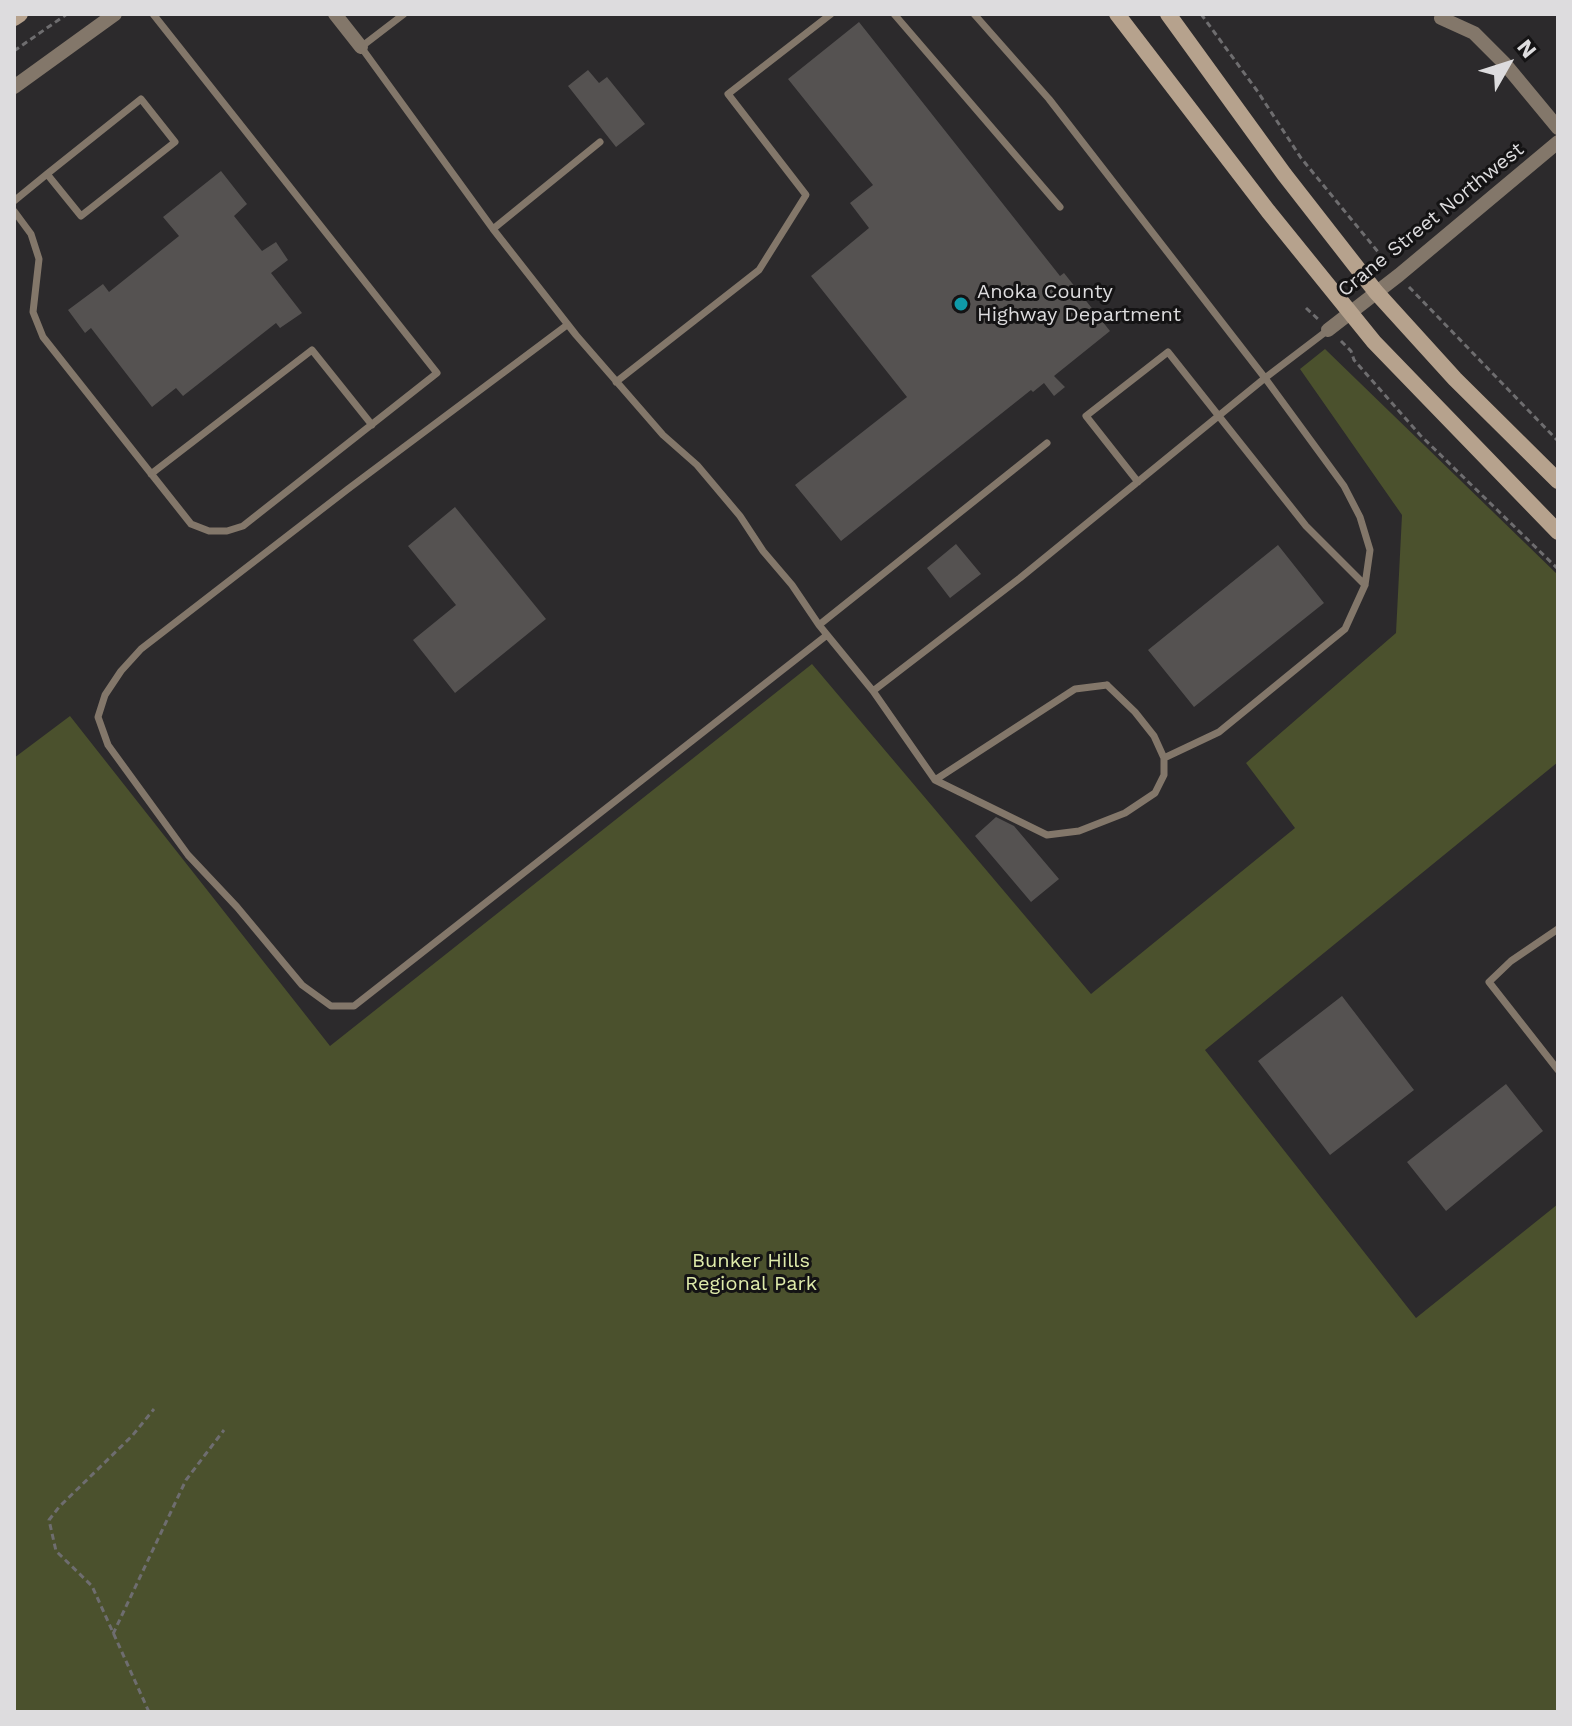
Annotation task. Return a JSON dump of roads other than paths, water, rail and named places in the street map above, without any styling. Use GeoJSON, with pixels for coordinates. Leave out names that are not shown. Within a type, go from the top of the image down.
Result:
{"type":"FeatureCollection","features":[{"type":"Feature","properties":{"kind":"main road"},"geometry":{"type":"LineString","coordinates":[[14,18],[20,14]]}},
{"type":"Feature","properties":{"kind":"main road"},"geometry":{"type":"LineString","coordinates":[[1117,14],[1349,312],[1385,354],[1558,532]]}},
{"type":"Feature","properties":{"kind":"main road"},"geometry":{"type":"LineString","coordinates":[[1168,14],[1284,174],[1376,292],[1455,379],[1558,481]]}},
{"type":"Feature","properties":{"kind":"street"},"geometry":{"type":"LineString","coordinates":[[14,87],[115,14]]}},
{"type":"Feature","properties":{"kind":"street"},"geometry":{"type":"LineString","coordinates":[[335,14],[361,47]]}},
{"type":"Feature","properties":{"kind":"street"},"geometry":{"type":"LineString","coordinates":[[1441,18],[1474,33],[1505,64],[1558,128]]}},
{"type":"Feature","properties":{"kind":"street","name":"Crane Street Northwest"},"geometry":{"type":"LineString","coordinates":[[1328,330],[1558,142]]}},
{"type":"Feature","properties":{"kind":"lane"},"geometry":{"type":"LineString","coordinates":[[14,211],[31,234],[39,259],[33,312],[43,337],[191,524],[209,531],[227,531],[243,526],[437,373],[153,14]]}},
{"type":"Feature","properties":{"kind":"lane"},"geometry":{"type":"LineString","coordinates":[[404,14],[361,47],[567,325],[663,435],[697,465],[740,516],[819,625],[873,691],[935,780],[1047,835],[1079,831],[1125,813],[1145,800],[1155,793],[1164,775],[1164,758],[1154,736],[1107,685],[1075,689],[935,780]]}},
{"type":"Feature","properties":{"kind":"lane"},"geometry":{"type":"LineString","coordinates":[[616,382],[759,270],[806,195],[728,94],[831,14]]}},
{"type":"Feature","properties":{"kind":"lane"},"geometry":{"type":"LineString","coordinates":[[894,14],[1060,207]]}},
{"type":"Feature","properties":{"kind":"lane"},"geometry":{"type":"LineString","coordinates":[[974,14],[1049,99],[1265,378],[1344,486],[1360,517],[1370,550],[1365,585],[1345,629],[1219,732],[1164,758]]}},
{"type":"Feature","properties":{"kind":"lane"},"geometry":{"type":"LineString","coordinates":[[14,201],[47,174],[141,99],[175,142],[81,216],[47,174]]}},
{"type":"Feature","properties":{"kind":"lane"},"geometry":{"type":"LineString","coordinates":[[493,229],[600,142]]}},
{"type":"Feature","properties":{"kind":"lane"},"geometry":{"type":"LineString","coordinates":[[567,325],[141,649],[121,671],[105,695],[98,717],[108,745],[188,855],[237,907],[302,985],[331,1006],[354,1006],[827,635]]}},
{"type":"Feature","properties":{"kind":"lane"},"geometry":{"type":"LineString","coordinates":[[873,691],[1328,330]]}},
{"type":"Feature","properties":{"kind":"lane"},"geometry":{"type":"LineString","coordinates":[[151,474],[312,350],[372,425]]}},
{"type":"Feature","properties":{"kind":"lane"},"geometry":{"type":"LineString","coordinates":[[1138,482],[1086,416],[1168,352],[1306,526],[1365,585]]}},
{"type":"Feature","properties":{"kind":"lane"},"geometry":{"type":"LineString","coordinates":[[819,625],[1047,443]]}},
{"type":"Feature","properties":{"kind":"lane"},"geometry":{"type":"LineString","coordinates":[[1558,929],[1511,961],[1489,982],[1558,1070]]}},
{"type":"Feature","properties":{"kind":"place","name":"Anoka County Highway Department"},"geometry":{"type":"Point","coordinates":[961,304]}},
{"type":"Feature","properties":{"kind":"park label","name":"Bunker Hills Regional Park"},"geometry":{"type":"Point","coordinates":[751,1272]}}]}
